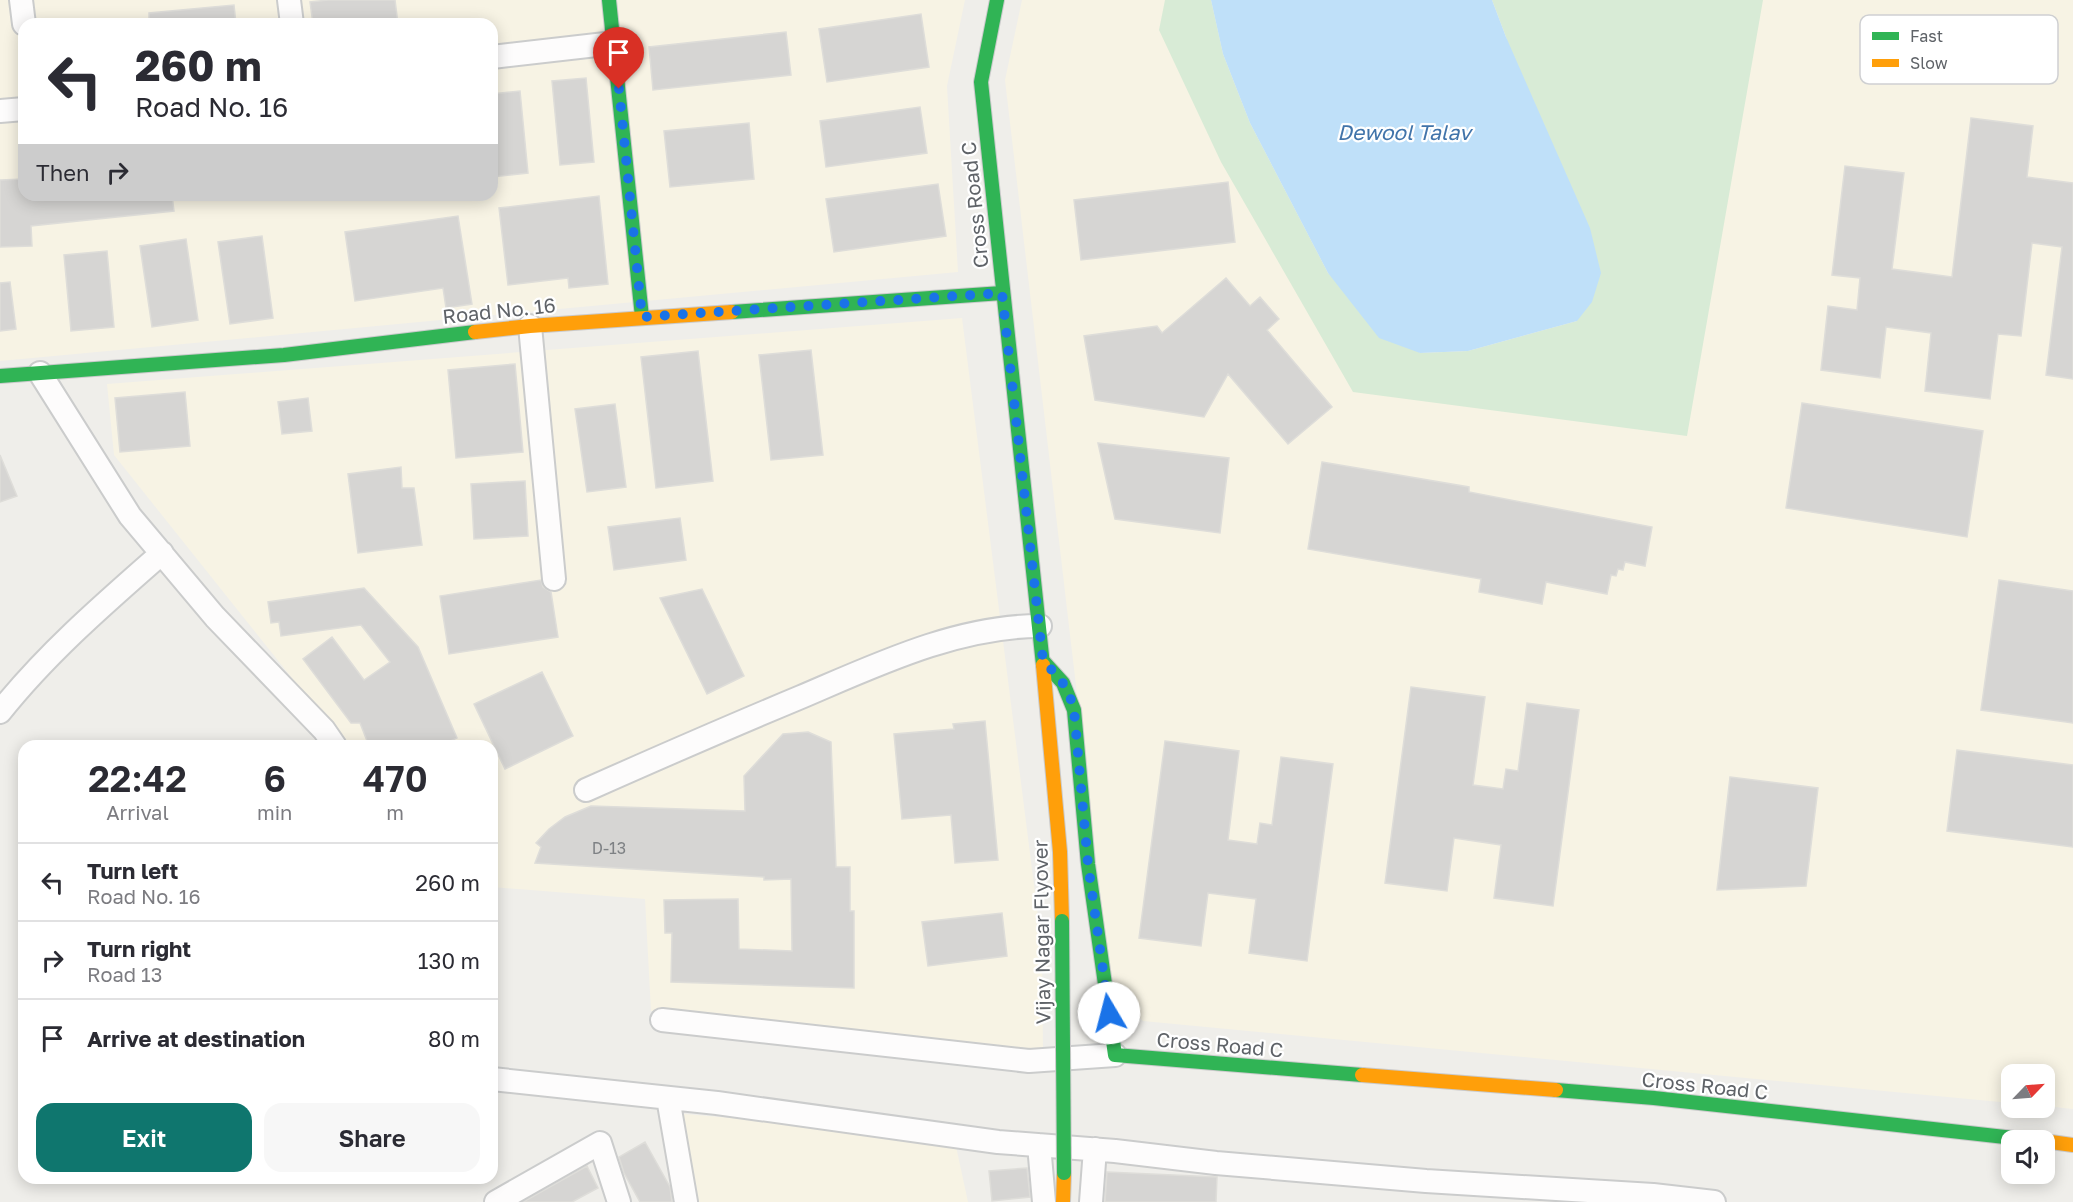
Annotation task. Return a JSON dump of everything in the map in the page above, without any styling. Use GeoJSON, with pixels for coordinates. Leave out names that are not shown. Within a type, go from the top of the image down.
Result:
{"type":"FeatureCollection","features":[{"type":"Feature","properties":{"kind":"street"},"geometry":{"type":"LineString","coordinates":[[21,0],[23,18]]}},
{"type":"Feature","properties":{"kind":"street"},"geometry":{"type":"LineString","coordinates":[[289,0],[291,18]]}},
{"type":"Feature","properties":{"kind":"street"},"geometry":{"type":"LineString","coordinates":[[609,0],[642,317]]}},
{"type":"Feature","properties":{"kind":"street","name":"Cross Road C"},"geometry":{"type":"LineString","coordinates":[[997,0],[981,82],[1043,661]]}},
{"type":"Feature","properties":{"kind":"street"},"geometry":{"type":"LineString","coordinates":[[498,56],[614,43]]}},
{"type":"Feature","properties":{"kind":"street"},"geometry":{"type":"LineString","coordinates":[[0,111],[18,110]]}},
{"type":"Feature","properties":{"kind":"street","name":"Road No. 16"},"geometry":{"type":"LineString","coordinates":[[0,376],[284,355],[530,326],[1002,293]]}},
{"type":"Feature","properties":{"kind":"street"},"geometry":{"type":"LineString","coordinates":[[530,326],[554,579]]}},
{"type":"Feature","properties":{"kind":"street"},"geometry":{"type":"LineString","coordinates":[[40,373],[130,516],[215,617],[324,730],[331,740]]}},
{"type":"Feature","properties":{"kind":"street"},"geometry":{"type":"LineString","coordinates":[[0,712],[21,685],[99,607],[162,553]]}},
{"type":"Feature","properties":{"kind":"street"},"geometry":{"type":"LineString","coordinates":[[586,790],[830,684],[915,652],[955,638],[1014,626],[1040,626]]}},
{"type":"Feature","properties":{"kind":"street"},"geometry":{"type":"LineString","coordinates":[[662,1020],[1029,1060],[1115,1055],[1088,864],[1074,710],[1063,681],[1043,661]]}},
{"type":"Feature","properties":{"kind":"street","name":"Vijay Nagar Flyover"},"geometry":{"type":"LineString","coordinates":[[1043,661],[1060,852],[1064,1063],[1063,1202]]}},
{"type":"Feature","properties":{"kind":"street","name":"Cross Road C"},"geometry":{"type":"LineString","coordinates":[[1115,1055],[1654,1098],[2001,1137]]}},
{"type":"Feature","properties":{"kind":"street"},"geometry":{"type":"LineString","coordinates":[[498,1080],[668,1098],[998,1142],[1095,1149],[1216,1163],[1403,1179],[1714,1202]]}},
{"type":"Feature","properties":{"kind":"street"},"geometry":{"type":"LineString","coordinates":[[668,1098],[686,1202]]}},
{"type":"Feature","properties":{"kind":"street"},"geometry":{"type":"LineString","coordinates":[[2055,1142],[2073,1144]]}},
{"type":"Feature","properties":{"kind":"street"},"geometry":{"type":"LineString","coordinates":[[496,1202],[600,1143],[619,1202]]}},
{"type":"Feature","properties":{"kind":"street"},"geometry":{"type":"LineString","coordinates":[[1039,1145],[1044,1202]]}},
{"type":"Feature","properties":{"kind":"street"},"geometry":{"type":"LineString","coordinates":[[1091,1202],[1095,1149]]}},
{"type":"Feature","properties":{"kind":"shaded area"},"geometry":{"type":"Polygon","coordinates":[[[0,0],[965,0],[947,86],[958,272],[0,361],[0,0]]]}},
{"type":"Feature","properties":{"kind":"shaded area"},"geometry":{"type":"Polygon","coordinates":[[[1022,0],[2073,0],[2073,1109],[2055,1107],[2055,1064],[2001,1064],[2001,1102],[1143,1021],[1112,993],[1005,80],[1022,0]]]}},
{"type":"Feature","properties":{"kind":"shaded area"},"geometry":{"type":"Polygon","coordinates":[[[962,318],[1042,948],[1043,1050],[651,1011],[645,899],[498,887],[498,740],[340,740],[114,455],[107,384],[962,318]]]}},
{"type":"Feature","properties":{"kind":"shaded area"},"geometry":{"type":"Polygon","coordinates":[[[672,1113],[954,1137],[968,1202],[689,1202],[672,1113]]]}},
{"type":"Feature","properties":{"kind":"green space"},"geometry":{"type":"Polygon","coordinates":[[[1165,0],[1211,0],[1223,54],[1250,123],[1328,273],[1420,353],[1468,351],[1577,321],[1506,37],[1492,0],[1763,0],[1687,436],[1353,392],[1221,162],[1159,30],[1165,0]]]}},
{"type":"Feature","properties":{"kind":"water","name":"Dewool Talav"},"geometry":{"type":"Polygon","coordinates":[[[1211,0],[1492,0],[1590,228],[1601,273],[1592,302],[1577,321],[1468,351],[1420,353],[1379,338],[1328,273],[1250,123],[1223,54],[1211,0]]]}},
{"type":"Feature","properties":{"kind":"building"},"geometry":{"type":"Polygon","coordinates":[[[395,0],[397,18],[312,18],[310,2],[395,0]]]}},
{"type":"Feature","properties":{"kind":"building"},"geometry":{"type":"Polygon","coordinates":[[[234,5],[235,18],[149,18],[149,13],[234,5]]]}},
{"type":"Feature","properties":{"kind":"building"},"geometry":{"type":"Polygon","coordinates":[[[921,14],[929,67],[827,82],[819,29],[921,14]]]}},
{"type":"Feature","properties":{"kind":"building"},"geometry":{"type":"Polygon","coordinates":[[[786,32],[791,75],[653,90],[649,47],[786,32]]]}},
{"type":"Feature","properties":{"kind":"building"},"geometry":{"type":"Polygon","coordinates":[[[586,78],[594,162],[560,165],[552,81],[586,78]]]}},
{"type":"Feature","properties":{"kind":"building"},"geometry":{"type":"Polygon","coordinates":[[[520,91],[528,173],[498,176],[498,93],[520,91]]]}},
{"type":"Feature","properties":{"kind":"building"},"geometry":{"type":"Polygon","coordinates":[[[920,107],[927,153],[826,167],[820,121],[920,107]]]}},
{"type":"Feature","properties":{"kind":"building"},"geometry":{"type":"Polygon","coordinates":[[[1971,118],[2033,126],[2027,177],[2073,183],[2073,379],[2046,375],[2062,247],[2032,243],[2021,336],[1998,334],[1990,399],[1925,391],[1931,333],[1886,327],[1880,378],[1821,370],[1828,306],[1857,310],[1860,278],[1832,275],[1845,166],[1904,173],[1892,269],[1952,277],[1971,118]]]}},
{"type":"Feature","properties":{"kind":"building"},"geometry":{"type":"Polygon","coordinates":[[[749,123],[754,179],[670,187],[664,131],[749,123]]]}},
{"type":"Feature","properties":{"kind":"building"},"geometry":{"type":"Polygon","coordinates":[[[18,179],[18,201],[173,201],[174,211],[31,226],[32,246],[0,247],[0,180],[18,179]]]}},
{"type":"Feature","properties":{"kind":"building"},"geometry":{"type":"Polygon","coordinates":[[[1228,182],[1235,242],[1081,260],[1074,200],[1228,182]]]}},
{"type":"Feature","properties":{"kind":"building"},"geometry":{"type":"Polygon","coordinates":[[[938,184],[946,236],[834,252],[826,199],[938,184]]]}},
{"type":"Feature","properties":{"kind":"building"},"geometry":{"type":"Polygon","coordinates":[[[599,196],[608,284],[569,288],[568,278],[508,285],[499,208],[599,196]]]}},
{"type":"Feature","properties":{"kind":"building"},"geometry":{"type":"Polygon","coordinates":[[[458,216],[472,304],[446,308],[443,288],[355,301],[345,232],[458,216]]]}},
{"type":"Feature","properties":{"kind":"building"},"geometry":{"type":"Polygon","coordinates":[[[262,236],[273,318],[230,324],[218,242],[262,236]]]}},
{"type":"Feature","properties":{"kind":"building"},"geometry":{"type":"Polygon","coordinates":[[[186,239],[198,320],[152,327],[140,246],[186,239]]]}},
{"type":"Feature","properties":{"kind":"building"},"geometry":{"type":"Polygon","coordinates":[[[107,251],[114,327],[71,331],[64,255],[107,251]]]}},
{"type":"Feature","properties":{"kind":"building"},"geometry":{"type":"Polygon","coordinates":[[[1226,278],[1250,306],[1260,297],[1279,319],[1267,330],[1332,407],[1288,444],[1228,374],[1204,417],[1095,400],[1084,336],[1157,326],[1162,333],[1226,278]]]}},
{"type":"Feature","properties":{"kind":"building"},"geometry":{"type":"Polygon","coordinates":[[[10,282],[16,329],[0,331],[0,283],[10,282]]]}},
{"type":"Feature","properties":{"kind":"building"},"geometry":{"type":"Polygon","coordinates":[[[811,350],[823,455],[771,460],[759,355],[811,350]]]}},
{"type":"Feature","properties":{"kind":"building"},"geometry":{"type":"Polygon","coordinates":[[[698,351],[713,481],[656,488],[641,357],[698,351]]]}},
{"type":"Feature","properties":{"kind":"building"},"geometry":{"type":"Polygon","coordinates":[[[515,364],[523,452],[456,458],[448,370],[515,364]]]}},
{"type":"Feature","properties":{"kind":"building"},"geometry":{"type":"Polygon","coordinates":[[[185,392],[190,446],[120,452],[115,398],[185,392]]]}},
{"type":"Feature","properties":{"kind":"building"},"geometry":{"type":"Polygon","coordinates":[[[308,398],[312,431],[282,434],[278,402],[308,398]]]}},
{"type":"Feature","properties":{"kind":"building"},"geometry":{"type":"Polygon","coordinates":[[[1802,403],[1983,431],[1967,537],[1786,508],[1802,403]]]}},
{"type":"Feature","properties":{"kind":"building"},"geometry":{"type":"Polygon","coordinates":[[[615,404],[626,487],[587,492],[575,409],[615,404]]]}},
{"type":"Feature","properties":{"kind":"building"},"geometry":{"type":"Polygon","coordinates":[[[1098,443],[1229,458],[1220,533],[1115,519],[1098,443]]]}},
{"type":"Feature","properties":{"kind":"building"},"geometry":{"type":"Polygon","coordinates":[[[0,455],[17,496],[0,502],[0,455]]]}},
{"type":"Feature","properties":{"kind":"building"},"geometry":{"type":"Polygon","coordinates":[[[1322,462],[1469,487],[1469,492],[1652,527],[1645,566],[1625,562],[1623,570],[1618,569],[1616,576],[1611,575],[1607,594],[1546,582],[1542,604],[1479,592],[1481,579],[1308,549],[1322,462]]]}},
{"type":"Feature","properties":{"kind":"building"},"geometry":{"type":"Polygon","coordinates":[[[401,467],[402,488],[414,488],[422,545],[358,553],[348,474],[401,467]]]}},
{"type":"Feature","properties":{"kind":"building"},"geometry":{"type":"Polygon","coordinates":[[[525,481],[528,536],[474,539],[471,484],[525,481]]]}},
{"type":"Feature","properties":{"kind":"building"},"geometry":{"type":"Polygon","coordinates":[[[680,518],[686,560],[614,570],[608,527],[680,518]]]}},
{"type":"Feature","properties":{"kind":"building"},"geometry":{"type":"Polygon","coordinates":[[[541,580],[543,587],[551,592],[558,637],[449,654],[440,596],[541,580]]]}},
{"type":"Feature","properties":{"kind":"building"},"geometry":{"type":"Polygon","coordinates":[[[1999,580],[2073,591],[2073,723],[1981,710],[1999,580]]]}},
{"type":"Feature","properties":{"kind":"building"},"geometry":{"type":"Polygon","coordinates":[[[364,588],[418,647],[457,738],[453,740],[367,740],[360,723],[351,723],[303,659],[332,637],[364,680],[390,662],[361,625],[281,636],[279,622],[271,623],[268,602],[364,588]]]}},
{"type":"Feature","properties":{"kind":"building"},"geometry":{"type":"Polygon","coordinates":[[[702,589],[744,676],[707,694],[660,598],[702,589]]]}},
{"type":"Feature","properties":{"kind":"building"},"geometry":{"type":"Polygon","coordinates":[[[542,672],[573,736],[505,769],[498,754],[498,740],[491,740],[474,704],[542,672]]]}},
{"type":"Feature","properties":{"kind":"building"},"geometry":{"type":"Polygon","coordinates":[[[1411,687],[1485,697],[1473,785],[1503,789],[1506,769],[1518,771],[1527,703],[1579,710],[1553,906],[1494,898],[1501,845],[1454,838],[1447,891],[1385,883],[1411,687]]]}},
{"type":"Feature","properties":{"kind":"building"},"geometry":{"type":"Polygon","coordinates":[[[985,721],[998,860],[955,863],[951,815],[902,819],[894,734],[954,729],[953,724],[985,721]]]}},
{"type":"Feature","properties":{"kind":"building"},"geometry":{"type":"Polygon","coordinates":[[[808,732],[831,742],[836,867],[850,867],[850,911],[854,911],[854,988],[671,982],[672,933],[665,933],[664,900],[738,899],[739,949],[792,951],[791,879],[764,880],[764,877],[535,863],[541,847],[536,843],[549,829],[565,817],[591,806],[745,811],[744,776],[783,734],[808,732]]]}},
{"type":"Feature","properties":{"kind":"building"},"geometry":{"type":"Polygon","coordinates":[[[1165,741],[1239,751],[1228,840],[1257,844],[1260,823],[1272,825],[1281,757],[1333,764],[1307,961],[1249,953],[1256,899],[1208,893],[1201,946],[1139,938],[1165,741]]]}},
{"type":"Feature","properties":{"kind":"building"},"geometry":{"type":"Polygon","coordinates":[[[1957,750],[2073,765],[2073,847],[1947,831],[1957,750]]]}},
{"type":"Feature","properties":{"kind":"building"},"geometry":{"type":"Polygon","coordinates":[[[1730,777],[1818,788],[1806,886],[1717,890],[1730,777]]]}},
{"type":"Feature","properties":{"kind":"building"},"geometry":{"type":"Polygon","coordinates":[[[1002,913],[1007,956],[928,966],[922,922],[1002,913]]]}},
{"type":"Feature","properties":{"kind":"building"},"geometry":{"type":"Polygon","coordinates":[[[645,1142],[670,1187],[672,1202],[640,1202],[624,1173],[619,1157],[645,1142]]]}},
{"type":"Feature","properties":{"kind":"building"},"geometry":{"type":"Polygon","coordinates":[[[587,1166],[598,1188],[572,1202],[523,1202],[587,1166]]]}},
{"type":"Feature","properties":{"kind":"building"},"geometry":{"type":"Polygon","coordinates":[[[1027,1168],[1030,1197],[992,1201],[989,1171],[1027,1168]]]}},
{"type":"Feature","properties":{"kind":"building"},"geometry":{"type":"Polygon","coordinates":[[[1107,1172],[1217,1177],[1216,1202],[1105,1202],[1107,1172]]]}},
{"type":"Feature","properties":{"kind":"traffic: fast"},"geometry":{"type":"LineString","coordinates":[[609,0],[642,317]]}},
{"type":"Feature","properties":{"kind":"traffic: fast"},"geometry":{"type":"LineString","coordinates":[[997,0],[981,82],[1043,665]]}},
{"type":"Feature","properties":{"kind":"traffic: fast"},"geometry":{"type":"LineString","coordinates":[[732,312],[1002,293]]}},
{"type":"Feature","properties":{"kind":"traffic: fast"},"geometry":{"type":"LineString","coordinates":[[0,376],[284,355],[475,332]]}},
{"type":"Feature","properties":{"kind":"traffic: fast"},"geometry":{"type":"LineString","coordinates":[[1043,661],[1063,683],[1074,710],[1088,864],[1115,1055],[1362,1075]]}},
{"type":"Feature","properties":{"kind":"traffic: fast"},"geometry":{"type":"LineString","coordinates":[[1062,921],[1064,1173]]}},
{"type":"Feature","properties":{"kind":"traffic: fast"},"geometry":{"type":"LineString","coordinates":[[1556,1090],[1654,1098],[2001,1137]]}},
{"type":"Feature","properties":{"kind":"traffic: slow"},"geometry":{"type":"LineString","coordinates":[[475,332],[732,312]]}},
{"type":"Feature","properties":{"kind":"traffic: slow"},"geometry":{"type":"LineString","coordinates":[[1043,665],[1060,852],[1062,921]]}},
{"type":"Feature","properties":{"kind":"traffic: slow"},"geometry":{"type":"LineString","coordinates":[[1362,1075],[1556,1090]]}},
{"type":"Feature","properties":{"kind":"traffic: slow"},"geometry":{"type":"LineString","coordinates":[[2055,1143],[2073,1145]]}},
{"type":"Feature","properties":{"kind":"traffic: slow"},"geometry":{"type":"LineString","coordinates":[[1063,1202],[1064,1173]]}},
{"type":"Feature","properties":{"kind":"route"},"geometry":{"type":"LineString","coordinates":[[619,89],[642,317],[1002,293],[1043,661],[1063,681],[1074,710],[1088,864],[1109,1013]]}}]}
